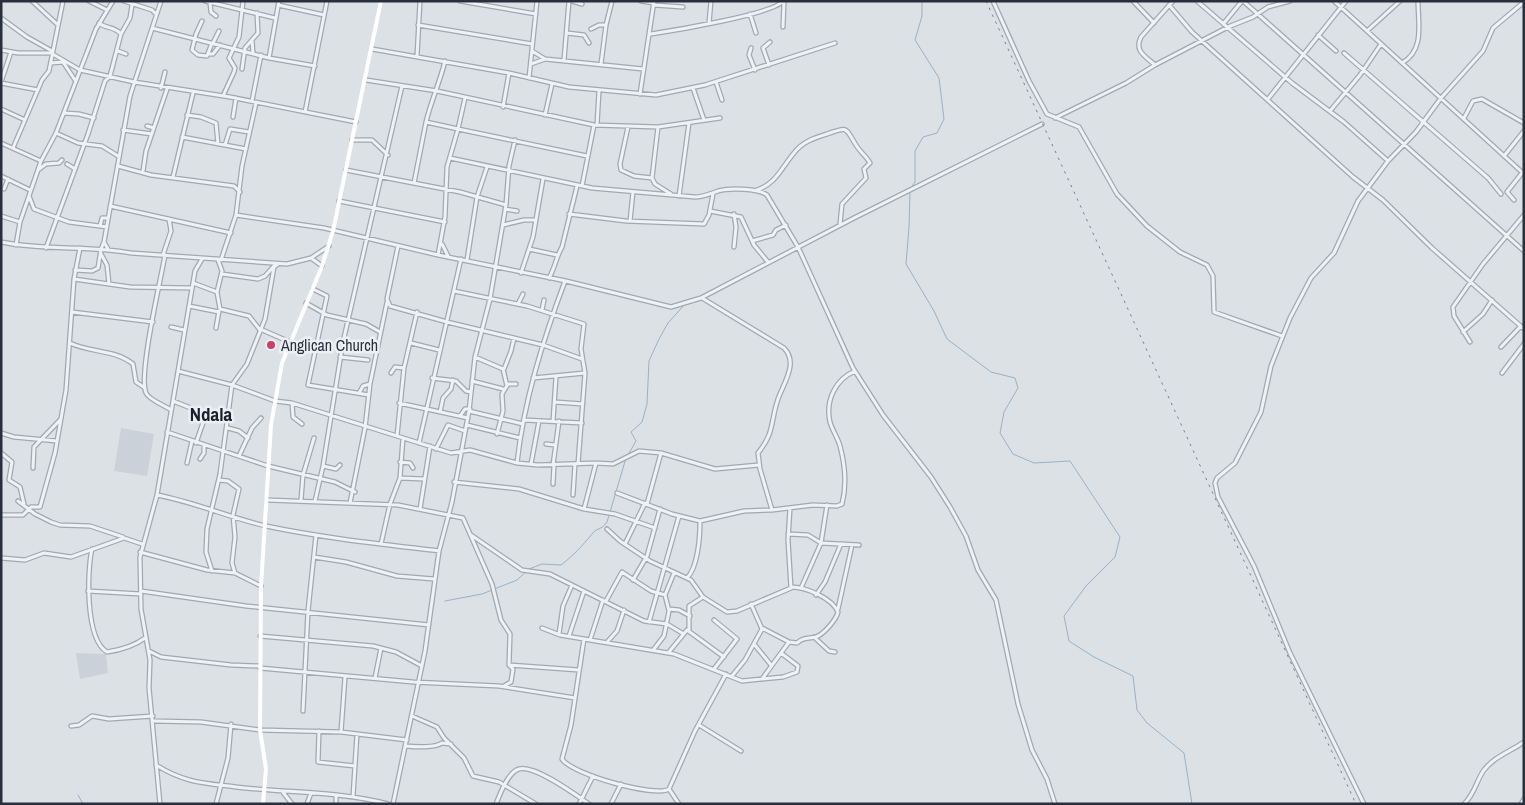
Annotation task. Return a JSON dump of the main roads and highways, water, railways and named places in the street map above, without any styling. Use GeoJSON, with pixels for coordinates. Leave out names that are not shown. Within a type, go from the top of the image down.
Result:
{"type":"FeatureCollection","features":[{"type":"Feature","properties":{"kind":"waterway"},"geometry":{"type":"LineString","coordinates":[[911,188],[915,182],[915,151],[923,137],[937,133],[944,119],[939,78],[915,40],[922,16],[922,1]]}},
{"type":"Feature","properties":{"kind":"waterway"},"geometry":{"type":"LineString","coordinates":[[910,191],[906,264],[934,311],[947,339],[991,372],[1015,378],[1018,388],[1004,412],[1000,433],[1013,454],[1034,463],[1070,461],[1120,537],[1115,557],[1086,586],[1064,616],[1069,641],[1094,657],[1133,676],[1137,710],[1147,723],[1184,753],[1192,804]]}},
{"type":"Feature","properties":{"kind":"waterway"},"geometry":{"type":"LineString","coordinates":[[628,455],[636,441],[631,432],[642,422],[647,404],[649,361],[668,323],[685,304]]}},
{"type":"Feature","properties":{"kind":"waterway"},"geometry":{"type":"LineString","coordinates":[[445,601],[482,594],[517,580],[529,569],[542,564],[561,565],[570,558],[594,532],[607,522],[626,458]]}},
{"type":"Feature","properties":{"kind":"waterway"},"geometry":{"type":"LineString","coordinates":[[78,795],[83,804]]}},
{"type":"Feature","properties":{"kind":"railway"},"geometry":{"type":"LineString","coordinates":[[986,1],[1356,804]]}},
{"type":"Feature","properties":{"kind":"place","name":"Anglican Church"},"geometry":{"type":"Point","coordinates":[271,345]}},
{"type":"Feature","properties":{"kind":"district","name":"Ndala"},"geometry":{"type":"Point","coordinates":[211,414]}}]}
